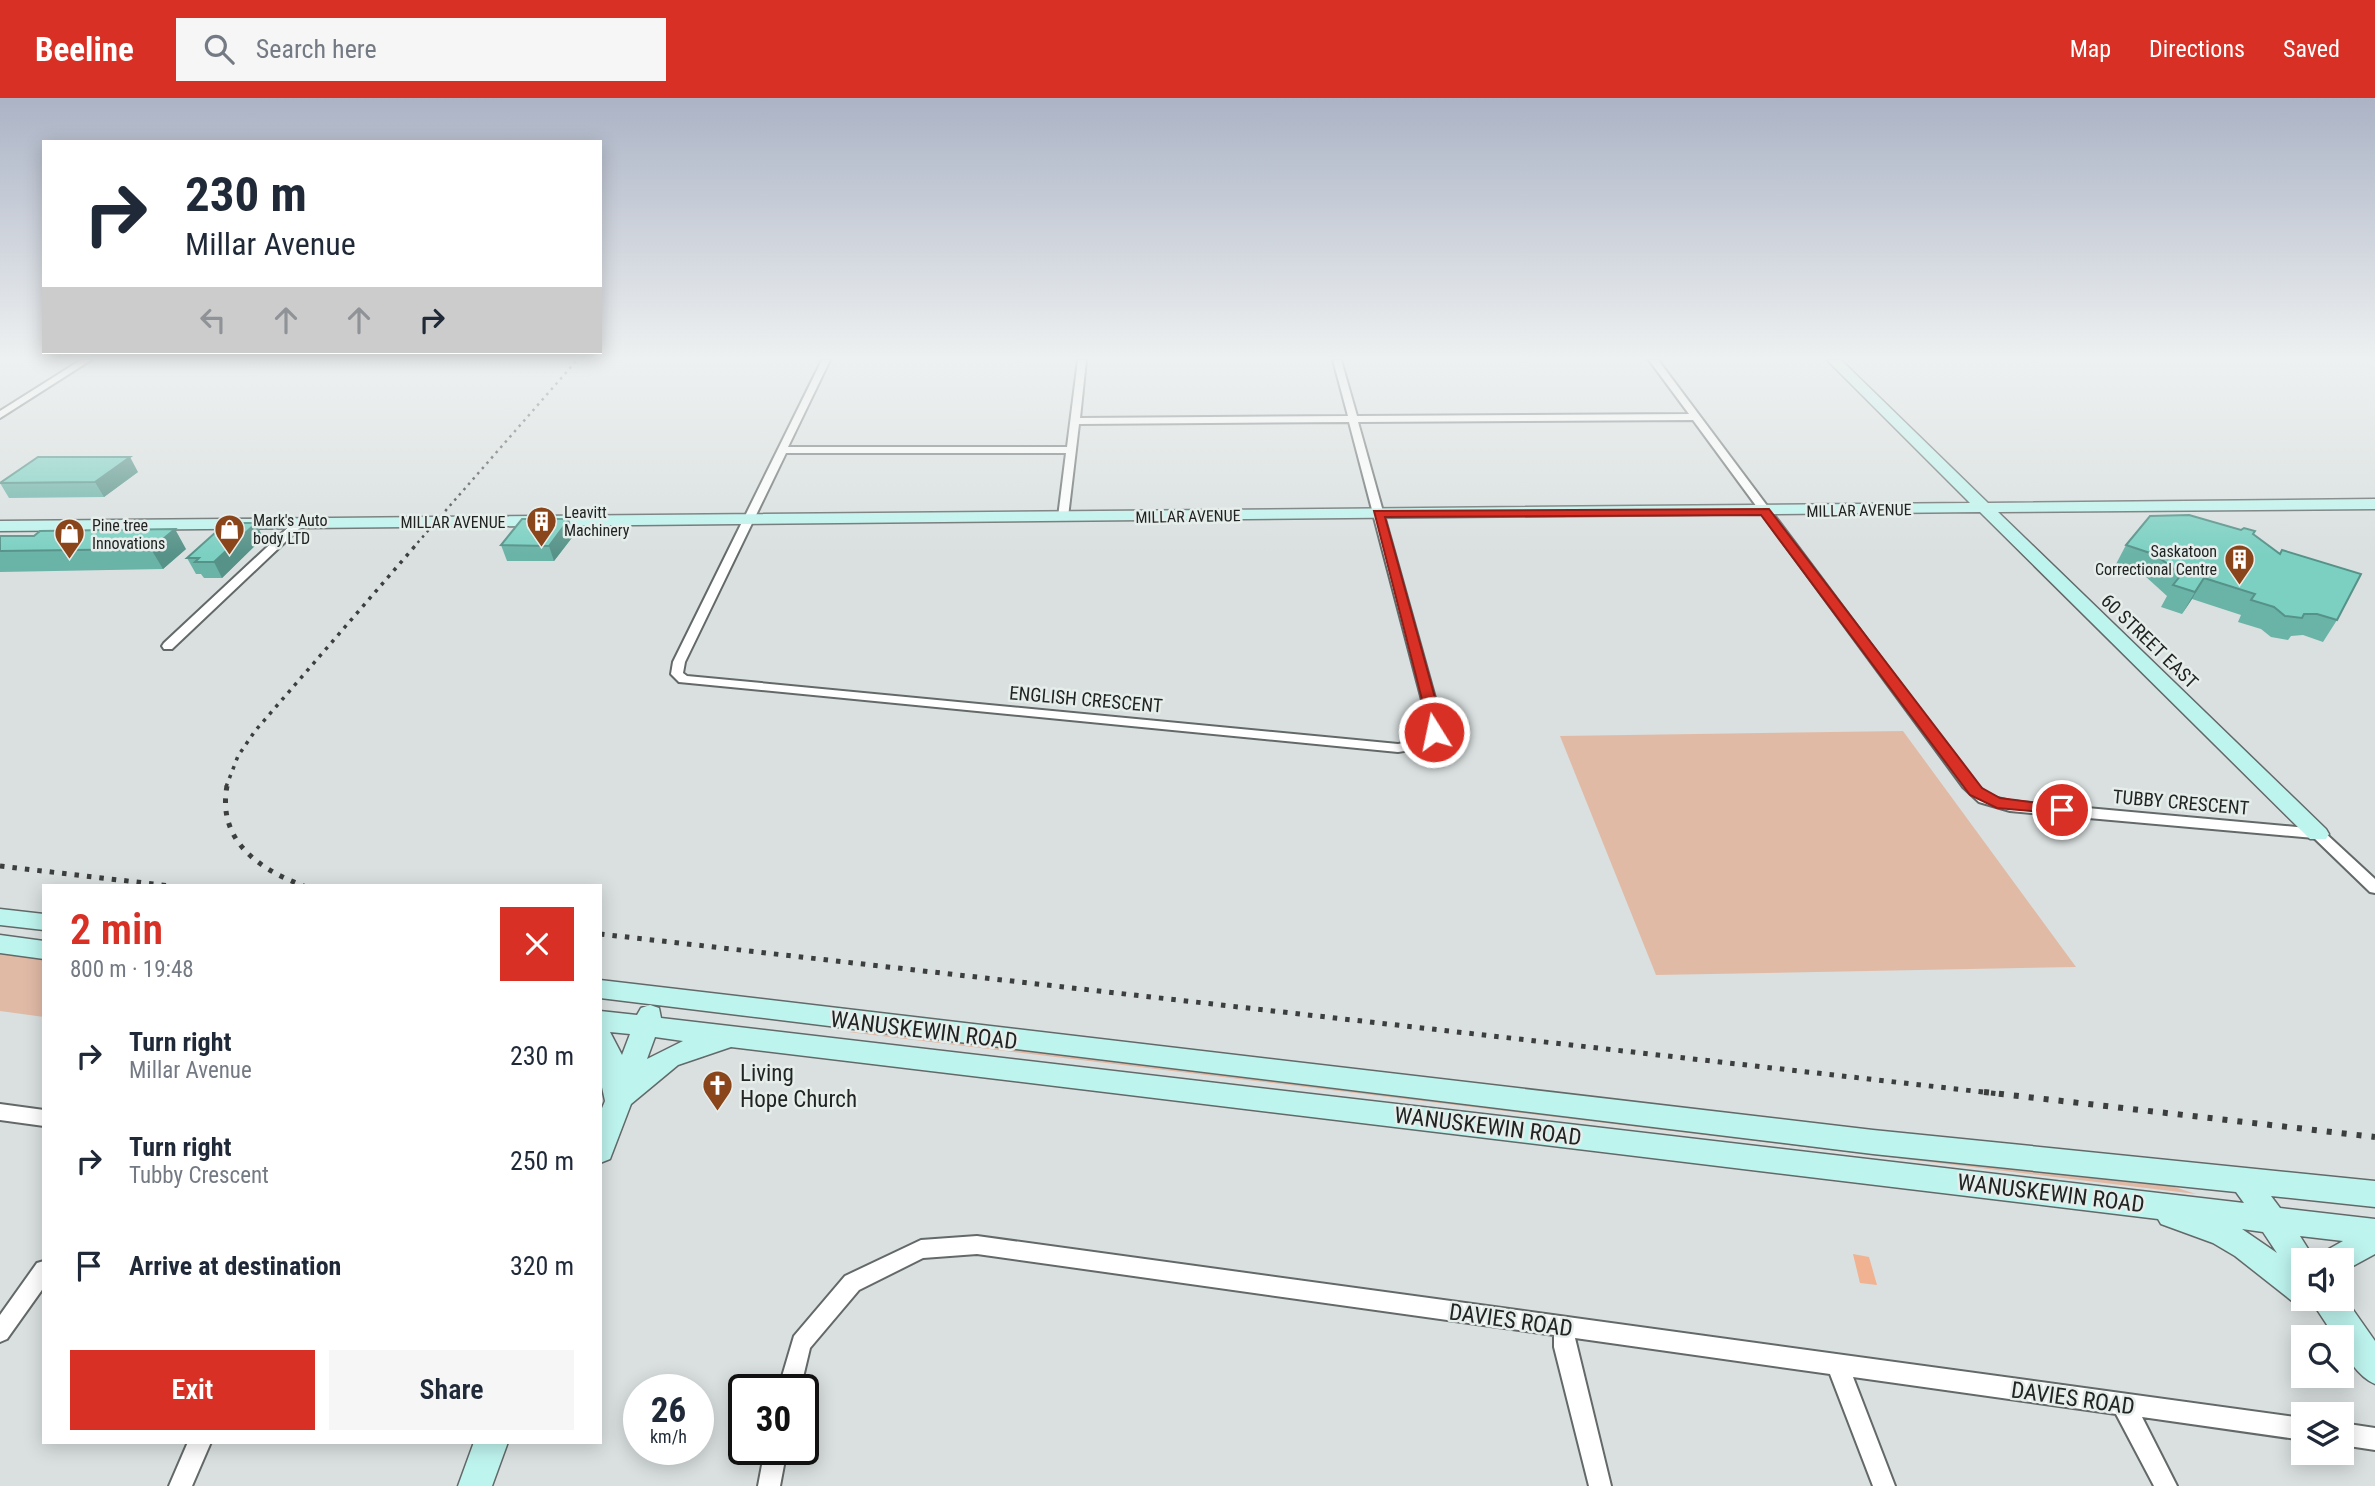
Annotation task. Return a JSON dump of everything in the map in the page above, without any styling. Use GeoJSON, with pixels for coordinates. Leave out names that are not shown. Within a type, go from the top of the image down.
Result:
{"type":"FeatureCollection","features":[{"type":"Feature","properties":{"kind":"street"},"geometry":{"type":"LineString","coordinates":[[749,519],[794,425]]}},
{"type":"Feature","properties":{"kind":"street"},"geometry":{"type":"LineString","coordinates":[[1063,517],[1074,425]]}},
{"type":"Feature","properties":{"kind":"street"},"geometry":{"type":"LineString","coordinates":[[1354,425],[1378,514]]}},
{"type":"Feature","properties":{"kind":"street","name":"TUBBY CRESCENT"},"geometry":{"type":"LineString","coordinates":[[1701,425],[1968,784],[1984,799],[2010,806],[2318,834]]}},
{"type":"Feature","properties":{"kind":"street","name":"60 STREET EAST"},"geometry":{"type":"LineString","coordinates":[[1898,425],[2318,834]]}},
{"type":"Feature","properties":{"kind":"street"},"geometry":{"type":"LineString","coordinates":[[781,450],[1071,450]]}},
{"type":"Feature","properties":{"kind":"street","name":"MILLAR AVENUE"},"geometry":{"type":"LineString","coordinates":[[0,526],[2375,503]]}},
{"type":"Feature","properties":{"kind":"street","name":"ENGLISH CRESCENT"},"geometry":{"type":"LineString","coordinates":[[749,519],[679,662],[677,674],[683,679],[1398,748],[1427,740],[1434,732],[1435,723],[1378,514]]}},
{"type":"Feature","properties":{"kind":"street"},"geometry":{"type":"LineString","coordinates":[[168,646],[299,523]]}},
{"type":"Feature","properties":{"kind":"street"},"geometry":{"type":"LineString","coordinates":[[2318,834],[2375,888]]}},
{"type":"Feature","properties":{"kind":"street"},"geometry":{"type":"LineString","coordinates":[[0,917],[42,922]]}},
{"type":"Feature","properties":{"kind":"street"},"geometry":{"type":"LineString","coordinates":[[0,944],[42,950]]}},
{"type":"Feature","properties":{"kind":"street","name":"WANUSKEWIN ROAD"},"geometry":{"type":"LineString","coordinates":[[602,989],[1873,1142],[2243,1178],[2375,1194]]}},
{"type":"Feature","properties":{"kind":"street"},"geometry":{"type":"LineString","coordinates":[[602,1146],[658,996]]}},
{"type":"Feature","properties":{"kind":"street","name":"WANUSKEWIN ROAD"},"geometry":{"type":"LineString","coordinates":[[602,1021],[2375,1231]]}},
{"type":"Feature","properties":{"kind":"street"},"geometry":{"type":"LineString","coordinates":[[618,1105],[642,1077],[677,1052],[733,1037]]}},
{"type":"Feature","properties":{"kind":"street"},"geometry":{"type":"LineString","coordinates":[[602,1041],[609,1052],[618,1105]]}},
{"type":"Feature","properties":{"kind":"street"},"geometry":{"type":"LineString","coordinates":[[0,1112],[42,1118]]}},
{"type":"Feature","properties":{"kind":"street"},"geometry":{"type":"LineString","coordinates":[[2243,1178],[2291,1249]]}},
{"type":"Feature","properties":{"kind":"street"},"geometry":{"type":"LineString","coordinates":[[2139,1204],[2223,1234],[2274,1267],[2291,1282]]}},
{"type":"Feature","properties":{"kind":"street"},"geometry":{"type":"LineString","coordinates":[[2354,1249],[2375,1239]]}},
{"type":"Feature","properties":{"kind":"street","name":"DAVIES ROAD"},"geometry":{"type":"LineString","coordinates":[[793,1374],[801,1343],[852,1283],[921,1249],[977,1245],[1838,1367],[2291,1427]]}},
{"type":"Feature","properties":{"kind":"street"},"geometry":{"type":"LineString","coordinates":[[0,1332],[42,1273]]}},
{"type":"Feature","properties":{"kind":"street"},"geometry":{"type":"LineString","coordinates":[[2326,1311],[2342,1325]]}},
{"type":"Feature","properties":{"kind":"street"},"geometry":{"type":"LineString","coordinates":[[1564,1327],[1565,1347],[1600,1486]]}},
{"type":"Feature","properties":{"kind":"street"},"geometry":{"type":"LineString","coordinates":[[2354,1338],[2375,1368]]}},
{"type":"Feature","properties":{"kind":"street"},"geometry":{"type":"LineString","coordinates":[[1838,1367],[1884,1486]]}},
{"type":"Feature","properties":{"kind":"street"},"geometry":{"type":"LineString","coordinates":[[2123,1405],[2133,1429],[2166,1486]]}},
{"type":"Feature","properties":{"kind":"street"},"geometry":{"type":"LineString","coordinates":[[2354,1436],[2375,1439]]}},
{"type":"Feature","properties":{"kind":"street"},"geometry":{"type":"LineString","coordinates":[[180,1486],[199,1444]]}},
{"type":"Feature","properties":{"kind":"street"},"geometry":{"type":"LineString","coordinates":[[475,1486],[490,1444]]}},
{"type":"Feature","properties":{"kind":"street"},"geometry":{"type":"LineString","coordinates":[[768,1486],[773,1465]]}},
{"type":"Feature","properties":{"kind":"shaded area"},"geometry":{"type":"Polygon","coordinates":[[[1903,731],[2076,967],[1656,975],[1560,736],[1903,731]]]}},
{"type":"Feature","properties":{"kind":"shaded area"},"geometry":{"type":"Polygon","coordinates":[[[0,953],[42,958],[42,1017],[0,1011],[0,953]]]}},
{"type":"Feature","properties":{"kind":"shaded area"},"geometry":{"type":"Polygon","coordinates":[[[848,1032],[901,1033],[2165,1184],[2196,1194],[848,1032]]]}},
{"type":"Feature","properties":{"kind":"shaded area"},"geometry":{"type":"Polygon","coordinates":[[[1853,1254],[1869,1257],[1877,1285],[1860,1283],[1853,1254]]]}},
{"type":"Feature","properties":{"kind":"building"},"geometry":{"type":"Polygon","coordinates":[[[38,457],[130,457],[95,482],[0,483],[38,457]]]}},
{"type":"Feature","properties":{"kind":"building"},"geometry":{"type":"Polygon","coordinates":[[[2189,515],[2241,530],[2244,528],[2255,531],[2253,534],[2280,554],[2282,550],[2361,574],[2337,620],[2317,614],[2304,614],[2302,618],[2285,616],[2274,607],[2251,600],[2255,594],[2204,578],[2195,592],[2173,585],[2181,575],[2156,555],[2126,545],[2150,516],[2189,515]]]}},
{"type":"Feature","properties":{"kind":"building"},"geometry":{"type":"Polygon","coordinates":[[[522,519],[569,519],[549,546],[501,545],[522,519]]]}},
{"type":"Feature","properties":{"kind":"building"},"geometry":{"type":"Polygon","coordinates":[[[226,523],[256,523],[214,562],[195,562],[199,558],[187,558],[226,523]]]}},
{"type":"Feature","properties":{"kind":"building"},"geometry":{"type":"Polygon","coordinates":[[[175,529],[151,549],[0,551],[0,536],[34,536],[40,531],[175,529]]]}},
{"type":"Feature","properties":{"kind":"railway"},"geometry":{"type":"LineString","coordinates":[[413,548],[520,425]]}},
{"type":"Feature","properties":{"kind":"railway"},"geometry":{"type":"LineString","coordinates":[[226,787],[238,756],[255,731],[415,546]]}},
{"type":"Feature","properties":{"kind":"railway"},"geometry":{"type":"LineString","coordinates":[[227,786],[228,822],[244,850],[271,871],[299,884]]}},
{"type":"Feature","properties":{"kind":"railway"},"geometry":{"type":"LineString","coordinates":[[0,866],[153,884]]}},
{"type":"Feature","properties":{"kind":"railway"},"geometry":{"type":"LineString","coordinates":[[602,934],[2000,1094]]}},
{"type":"Feature","properties":{"kind":"railway"},"geometry":{"type":"LineString","coordinates":[[1984,1092],[2375,1137]]}},
{"type":"Feature","properties":{"kind":"place","name":"Leavitt Machinery"},"geometry":{"type":"Point","coordinates":[541,548]}},
{"type":"Feature","properties":{"kind":"place","name":"Mark's Auto body LTD"},"geometry":{"type":"Point","coordinates":[230,556]}},
{"type":"Feature","properties":{"kind":"place","name":"Pine tree Innovations"},"geometry":{"type":"Point","coordinates":[69,561]}},
{"type":"Feature","properties":{"kind":"place","name":"Saskatoon Correctional Centre"},"geometry":{"type":"Point","coordinates":[2240,587]}},
{"type":"Feature","properties":{"kind":"place","name":"Living Hope Church"},"geometry":{"type":"Point","coordinates":[717,1113]}},
{"type":"Feature","properties":{"kind":"route"},"geometry":{"type":"LineString","coordinates":[[1434,732],[1435,723],[1378,514],[1765,511],[1968,784],[1984,799],[1997,803],[2062,810]]}}]}
